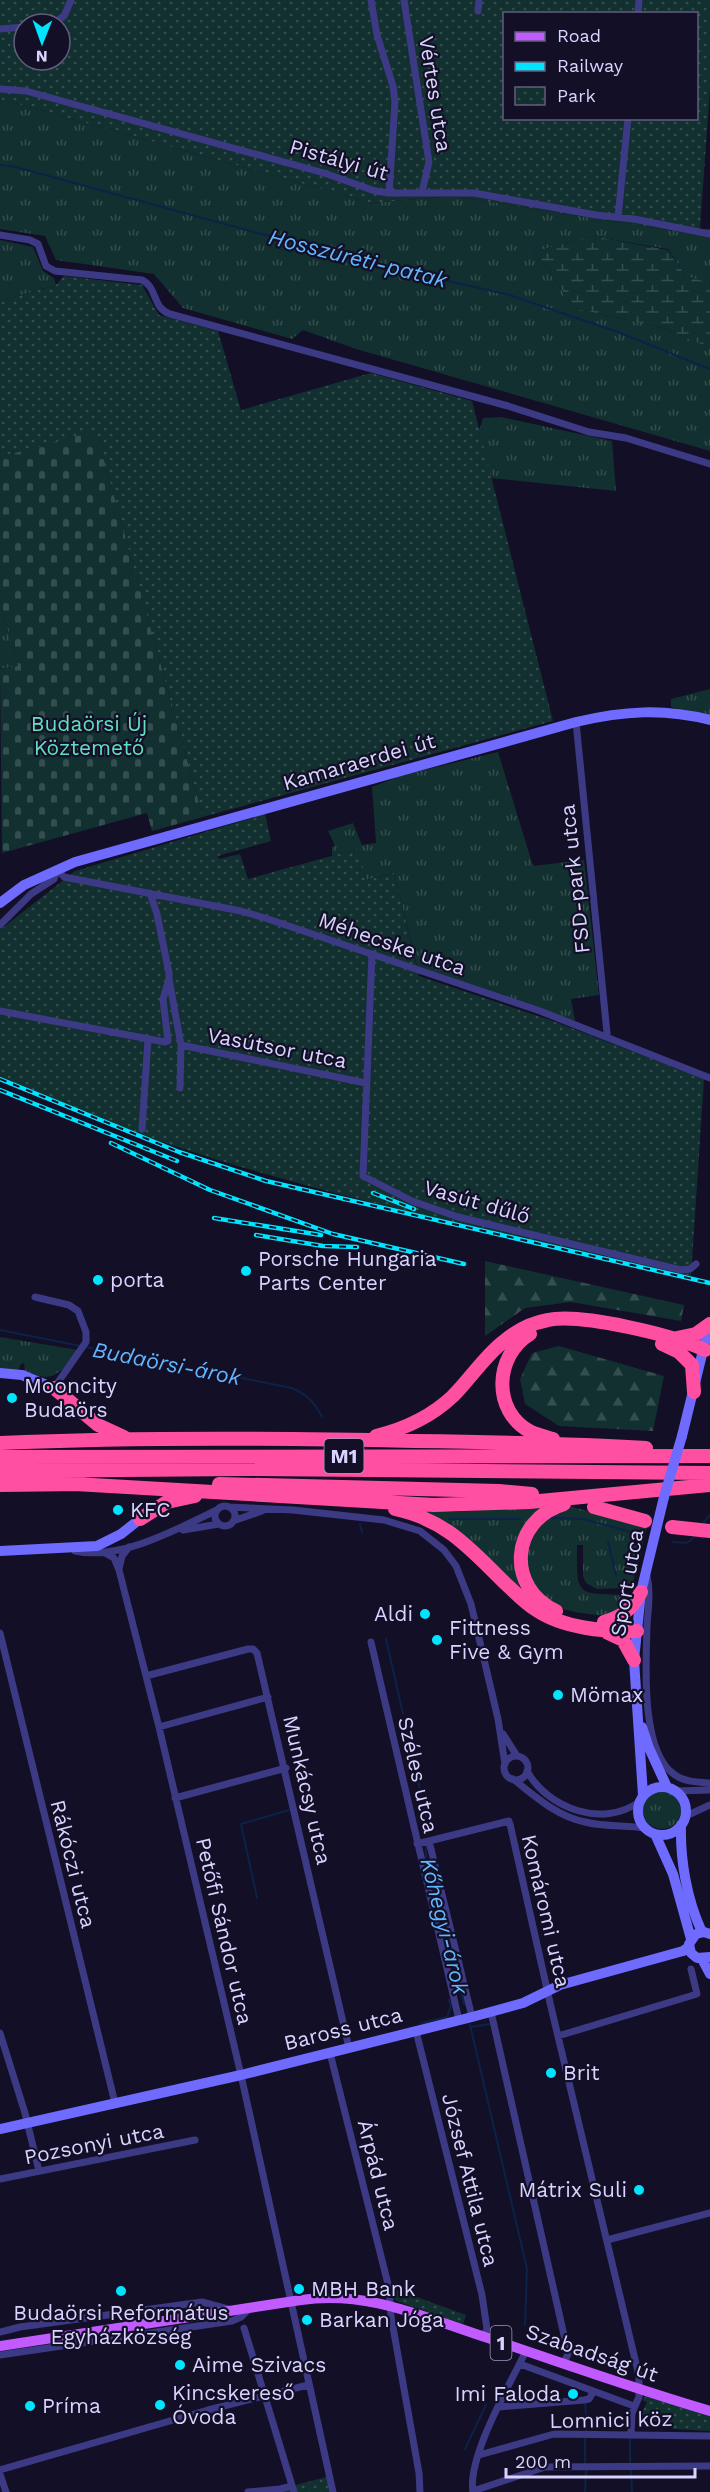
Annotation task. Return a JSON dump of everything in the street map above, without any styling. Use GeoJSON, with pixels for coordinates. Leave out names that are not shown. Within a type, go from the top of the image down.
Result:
{"type":"FeatureCollection","features":[{"type":"Feature","properties":{"kind":"highway"},"geometry":{"type":"LineString","coordinates":[[338,1439],[389,1433],[426,1416],[452,1397],[503,1342],[522,1329],[538,1322],[563,1318],[598,1322],[705,1350]]}},
{"type":"Feature","properties":{"kind":"highway"},"geometry":{"type":"LineString","coordinates":[[588,1444],[542,1436],[517,1421],[506,1402],[502,1386],[506,1361],[513,1348],[530,1334],[546,1328],[562,1326],[587,1328],[667,1341],[696,1334],[710,1323]]}},
{"type":"Feature","properties":{"kind":"highway"},"geometry":{"type":"LineString","coordinates":[[667,1341],[692,1365],[694,1392]]}},
{"type":"Feature","properties":{"kind":"highway"},"geometry":{"type":"LineString","coordinates":[[54,1388],[98,1425],[128,1439]]}},
{"type":"Feature","properties":{"kind":"highway"},"geometry":{"type":"LineString","coordinates":[[0,1443],[128,1439],[338,1439],[588,1444],[672,1450],[688,1456]]}},
{"type":"Feature","properties":{"kind":"highway","name":"M1"},"geometry":{"type":"LineString","coordinates":[[0,1457],[710,1456]]}},
{"type":"Feature","properties":{"kind":"highway","name":"M1"},"geometry":{"type":"LineString","coordinates":[[0,1471],[244,1469],[710,1473]]}},
{"type":"Feature","properties":{"kind":"highway"},"geometry":{"type":"LineString","coordinates":[[0,1485],[123,1483],[288,1485],[532,1494]]}},
{"type":"Feature","properties":{"kind":"highway"},"geometry":{"type":"LineString","coordinates":[[75,1484],[231,1500]]}},
{"type":"Feature","properties":{"kind":"highway"},"geometry":{"type":"LineString","coordinates":[[634,1659],[620,1638],[600,1625],[549,1607],[529,1588],[521,1565],[524,1541],[535,1521],[554,1508],[710,1485]]}},
{"type":"Feature","properties":{"kind":"highway"},"geometry":{"type":"LineString","coordinates":[[140,1519],[167,1502],[179,1499],[434,1505],[594,1502],[645,1521]]}},
{"type":"Feature","properties":{"kind":"highway"},"geometry":{"type":"LineString","coordinates":[[358,1502],[409,1512],[438,1524],[456,1536],[536,1610],[562,1621],[637,1631]]}},
{"type":"Feature","properties":{"kind":"highway"},"geometry":{"type":"LineString","coordinates":[[672,1527],[710,1531]]}},
{"type":"Feature","properties":{"kind":"highway"},"geometry":{"type":"LineString","coordinates":[[600,1625],[628,1611],[641,1592]]}},
{"type":"Feature","properties":{"kind":"main road","name":"Szabadság út"},"geometry":{"type":"LineString","coordinates":[[4,2344],[290,2301],[350,2298],[391,2306],[639,2391],[710,2411]]}},
{"type":"Feature","properties":{"kind":"street"},"geometry":{"type":"LineString","coordinates":[[371,0],[377,34],[393,86],[395,102],[389,193]]}},
{"type":"Feature","properties":{"kind":"street","name":"Vértes utca"},"geometry":{"type":"LineString","coordinates":[[404,0],[429,162],[422,192]]}},
{"type":"Feature","properties":{"kind":"street"},"geometry":{"type":"LineString","coordinates":[[478,11],[479,0]]}},
{"type":"Feature","properties":{"kind":"street","name":"Pistályi út"},"geometry":{"type":"LineString","coordinates":[[0,89],[34,93],[389,193],[474,193],[710,234]]}},
{"type":"Feature","properties":{"kind":"street"},"geometry":{"type":"LineString","coordinates":[[618,217],[628,120]]}},
{"type":"Feature","properties":{"kind":"street"},"geometry":{"type":"LineString","coordinates":[[0,235],[34,242],[40,247],[46,266],[55,272],[142,280],[149,285],[158,306],[166,313],[507,406],[594,434],[632,440],[710,464]]}},
{"type":"Feature","properties":{"kind":"street","name":"Kamaraerdei út"},"geometry":{"type":"LineString","coordinates":[[0,903],[24,885],[57,869],[576,722],[629,711],[710,720]]}},
{"type":"Feature","properties":{"kind":"street","name":"Kamaraerdei út"},"geometry":{"type":"LineString","coordinates":[[675,715],[710,727]]}},
{"type":"Feature","properties":{"kind":"street","name":"FSD-park utca"},"geometry":{"type":"LineString","coordinates":[[576,722],[607,1033]]}},
{"type":"Feature","properties":{"kind":"street"},"geometry":{"type":"LineString","coordinates":[[0,925],[32,894],[54,879],[57,869]]}},
{"type":"Feature","properties":{"kind":"street","name":"Méhecske utca"},"geometry":{"type":"LineString","coordinates":[[57,869],[64,877],[240,911],[540,1011],[710,1078]]}},
{"type":"Feature","properties":{"kind":"street"},"geometry":{"type":"LineString","coordinates":[[150,893],[157,914],[182,1046],[180,1088]]}},
{"type":"Feature","properties":{"kind":"street","name":"Vasút dűlő"},"geometry":{"type":"LineString","coordinates":[[372,954],[363,1176],[412,1202],[458,1217],[681,1270],[690,1269],[696,1263]]}},
{"type":"Feature","properties":{"kind":"street"},"geometry":{"type":"LineString","coordinates":[[0,1011],[165,1042],[168,1037],[163,999],[170,979]]}},
{"type":"Feature","properties":{"kind":"street"},"geometry":{"type":"LineString","coordinates":[[142,1129],[148,1039]]}},
{"type":"Feature","properties":{"kind":"street","name":"Vasútsor utca"},"geometry":{"type":"LineString","coordinates":[[182,1046],[366,1083]]}},
{"type":"Feature","properties":{"kind":"street"},"geometry":{"type":"LineString","coordinates":[[0,1373],[31,1378],[54,1388],[86,1342],[86,1332],[78,1311],[69,1305],[36,1297]]}},
{"type":"Feature","properties":{"kind":"street","name":"Sport utca"},"geometry":{"type":"LineString","coordinates":[[641,1799],[644,1778],[634,1659],[641,1592],[664,1497],[705,1350],[710,1323]]}},
{"type":"Feature","properties":{"kind":"street"},"geometry":{"type":"LineString","coordinates":[[231,1500],[234,1521]]}},
{"type":"Feature","properties":{"kind":"street"},"geometry":{"type":"LineString","coordinates":[[68,1549],[105,1553],[129,1547],[217,1510],[231,1500],[271,1509],[337,1514],[395,1522],[420,1532],[444,1550],[454,1562],[465,1588],[500,1729],[505,1773],[543,1803],[569,1818],[597,1824],[672,1833],[684,1820],[710,1805]]}},
{"type":"Feature","properties":{"kind":"street"},"geometry":{"type":"LineString","coordinates":[[163,1534],[219,1524],[226,1526],[234,1521],[271,1509]]}},
{"type":"Feature","properties":{"kind":"street"},"geometry":{"type":"LineString","coordinates":[[217,1510],[215,1518],[219,1524]]}},
{"type":"Feature","properties":{"kind":"street"},"geometry":{"type":"LineString","coordinates":[[0,1551],[97,1546],[121,1534],[140,1519]]}},
{"type":"Feature","properties":{"kind":"street"},"geometry":{"type":"LineString","coordinates":[[121,1534],[129,1541],[147,1540]]}},
{"type":"Feature","properties":{"kind":"street"},"geometry":{"type":"LineString","coordinates":[[119,1570],[122,1556],[129,1547]]}},
{"type":"Feature","properties":{"kind":"street","name":"Petőfi Sándor utca"},"geometry":{"type":"LineString","coordinates":[[105,1553],[114,1558],[119,1570],[159,1727],[240,2075],[333,2492]]}},
{"type":"Feature","properties":{"kind":"street"},"geometry":{"type":"LineString","coordinates":[[646,1570],[649,1593],[646,1672],[652,1735],[662,1760],[672,1773],[686,1780],[710,1783]]}},
{"type":"Feature","properties":{"kind":"street","name":"Rákóczi utca"},"geometry":{"type":"LineString","coordinates":[[0,1633],[115,2103]]}},
{"type":"Feature","properties":{"kind":"street","name":"Széles utca"},"geometry":{"type":"LineString","coordinates":[[371,1642],[459,2020]]}},
{"type":"Feature","properties":{"kind":"street","name":"Munkácsy utca"},"geometry":{"type":"LineString","coordinates":[[146,1676],[253,1649],[259,1659],[349,2048]]}},
{"type":"Feature","properties":{"kind":"street"},"geometry":{"type":"LineString","coordinates":[[159,1727],[268,1697]]}},
{"type":"Feature","properties":{"kind":"street","name":"Sport utca"},"geometry":{"type":"LineString","coordinates":[[637,1712],[649,1748],[672,1789]]}},
{"type":"Feature","properties":{"kind":"street"},"geometry":{"type":"LineString","coordinates":[[500,1729],[517,1756],[525,1760],[527,1771],[534,1782],[551,1797],[587,1813],[599,1815],[615,1813],[641,1799],[656,1787],[710,1790]]}},
{"type":"Feature","properties":{"kind":"street"},"geometry":{"type":"LineString","coordinates":[[505,1764],[509,1758],[517,1756]]}},
{"type":"Feature","properties":{"kind":"street"},"geometry":{"type":"LineString","coordinates":[[176,1798],[286,1768]]}},
{"type":"Feature","properties":{"kind":"street"},"geometry":{"type":"LineString","coordinates":[[513,1779],[522,1777],[527,1771]]}},
{"type":"Feature","properties":{"kind":"street"},"geometry":{"type":"LineString","coordinates":[[672,1789],[685,1802],[684,1867],[693,1907],[706,1933]]}},
{"type":"Feature","properties":{"kind":"street"},"geometry":{"type":"LineString","coordinates":[[641,1799],[638,1814],[663,1847],[673,1874],[694,1956],[706,1958],[710,1974]]}},
{"type":"Feature","properties":{"kind":"street","name":"Komáromi utca"},"geometry":{"type":"LineString","coordinates":[[429,1841],[510,1822],[543,1992],[550,2005],[558,2036],[639,2376],[639,2391]]}},
{"type":"Feature","properties":{"kind":"street"},"geometry":{"type":"LineString","coordinates":[[417,1844],[429,1841]]}},
{"type":"Feature","properties":{"kind":"street","name":"Széles utca"},"geometry":{"type":"LineString","coordinates":[[429,1841],[472,2017]]}},
{"type":"Feature","properties":{"kind":"street","name":"Baross utca"},"geometry":{"type":"LineString","coordinates":[[0,2129],[240,2075],[491,2012],[523,2003],[543,1992],[683,1951],[690,1943],[706,1933]]}},
{"type":"Feature","properties":{"kind":"street"},"geometry":{"type":"LineString","coordinates":[[558,2036],[697,1994],[691,1969]]}},
{"type":"Feature","properties":{"kind":"street"},"geometry":{"type":"LineString","coordinates":[[491,2012],[566,2344],[568,2354],[564,2364]]}},
{"type":"Feature","properties":{"kind":"street","name":"József Attila utca"},"geometry":{"type":"LineString","coordinates":[[416,2031],[482,2295],[487,2329],[483,2337]]}},
{"type":"Feature","properties":{"kind":"street"},"geometry":{"type":"LineString","coordinates":[[0,2033],[39,2171]]}},
{"type":"Feature","properties":{"kind":"street","name":"Árpád utca"},"geometry":{"type":"LineString","coordinates":[[330,2053],[386,2275],[391,2316],[419,2473],[420,2492]]}},
{"type":"Feature","properties":{"kind":"street","name":"Pozsonyi utca"},"geometry":{"type":"LineString","coordinates":[[0,2179],[195,2140]]}},
{"type":"Feature","properties":{"kind":"street"},"geometry":{"type":"LineString","coordinates":[[607,2240],[710,2213]]}},
{"type":"Feature","properties":{"kind":"street","name":"Szabadság út"},"geometry":{"type":"LineString","coordinates":[[0,2332],[20,2326],[202,2302],[233,2310]]}},
{"type":"Feature","properties":{"kind":"street","name":"Szabadság út"},"geometry":{"type":"LineString","coordinates":[[0,2355],[237,2320],[252,2307]]}},
{"type":"Feature","properties":{"kind":"street"},"geometry":{"type":"LineString","coordinates":[[244,2328],[293,2489],[248,2492]]}},
{"type":"Feature","properties":{"kind":"street"},"geometry":{"type":"LineString","coordinates":[[525,2351],[478,2455],[473,2477],[473,2492],[545,2467],[710,2466]]}},
{"type":"Feature","properties":{"kind":"street","name":"Szabadság út"},"geometry":{"type":"LineString","coordinates":[[520,2364],[634,2406]]}},
{"type":"Feature","properties":{"kind":"street"},"geometry":{"type":"LineString","coordinates":[[6,2492],[0,2472],[264,2395],[308,2385]]}},
{"type":"Feature","properties":{"kind":"street"},"geometry":{"type":"LineString","coordinates":[[631,2434],[634,2406],[639,2391]]}},
{"type":"Feature","properties":{"kind":"street"},"geometry":{"type":"LineString","coordinates":[[499,2407],[584,2400],[590,2398],[593,2392]]}},
{"type":"Feature","properties":{"kind":"street","name":"Lomnici köz"},"geometry":{"type":"LineString","coordinates":[[478,2455],[554,2434],[710,2436]]}},
{"type":"Feature","properties":{"kind":"green space"},"geometry":{"type":"Polygon","coordinates":[[[0,0],[710,0],[710,88],[700,229],[694,234],[452,196],[372,203],[0,99],[0,0]]]}},
{"type":"Feature","properties":{"kind":"green space"},"geometry":{"type":"Polygon","coordinates":[[[0,99],[372,203],[452,196],[694,234],[700,229],[710,229],[710,283],[686,276],[668,249],[592,236],[534,252],[574,308],[663,328],[710,348],[710,451],[356,349],[303,330],[292,339],[183,308],[154,274],[56,260],[45,236],[0,229],[0,99]]]}},
{"type":"Feature","properties":{"kind":"green space"},"geometry":{"type":"Polygon","coordinates":[[[592,236],[668,250],[686,276],[710,283],[710,348],[663,328],[574,308],[534,252],[592,236]]]}},
{"type":"Feature","properties":{"kind":"green space"},"geometry":{"type":"Polygon","coordinates":[[[0,240],[33,247],[43,271],[54,278],[56,285],[0,301],[0,240]]]}},
{"type":"Feature","properties":{"kind":"green space"},"geometry":{"type":"Polygon","coordinates":[[[64,276],[142,285],[159,315],[218,331],[241,410],[371,373],[472,401],[553,721],[203,817],[96,431],[0,457],[0,301],[56,285],[64,276]]]}},
{"type":"Feature","properties":{"kind":"green space"},"geometry":{"type":"Polygon","coordinates":[[[501,417],[612,441],[616,491],[491,478],[479,431],[483,418],[501,417]]]}},
{"type":"Feature","properties":{"kind":"green space","name":"Budaörsi Új Köztemető"},"geometry":{"type":"Polygon","coordinates":[[[96,430],[203,817],[152,831],[147,813],[2,853],[0,669],[18,666],[0,601],[0,457],[96,430]]]}},
{"type":"Feature","properties":{"kind":"green space"},"geometry":{"type":"Polygon","coordinates":[[[0,601],[18,666],[0,669],[0,601]]]}},
{"type":"Feature","properties":{"kind":"green space"},"geometry":{"type":"Polygon","coordinates":[[[710,689],[710,717],[671,707],[671,699],[710,689]]]}},
{"type":"Feature","properties":{"kind":"green space"},"geometry":{"type":"Polygon","coordinates":[[[498,752],[533,866],[584,860],[599,995],[571,999],[575,1021],[417,966],[394,873],[366,880],[357,849],[332,856],[332,847],[335,846],[328,831],[353,823],[362,845],[376,843],[372,787],[400,776],[498,752]]]}},
{"type":"Feature","properties":{"kind":"green space"},"geometry":{"type":"Polygon","coordinates":[[[265,814],[271,841],[218,856],[219,859],[240,854],[248,879],[357,849],[367,880],[394,873],[419,976],[553,1021],[704,1079],[691,1276],[433,1217],[240,1167],[132,1131],[0,1076],[0,930],[75,871],[265,814]]]}},
{"type":"Feature","properties":{"kind":"green space"},"geometry":{"type":"Polygon","coordinates":[[[485,1261],[684,1305],[681,1321],[571,1302],[525,1308],[485,1336],[485,1261]]]}},
{"type":"Feature","properties":{"kind":"green space"},"geometry":{"type":"Polygon","coordinates":[[[0,1337],[78,1350],[60,1372],[44,1377],[25,1371],[24,1363],[18,1370],[0,1369],[0,1337]]]}},
{"type":"Feature","properties":{"kind":"green space"},"geometry":{"type":"Polygon","coordinates":[[[559,1346],[664,1376],[653,1431],[559,1426],[525,1404],[520,1379],[532,1353],[559,1346]]]}},
{"type":"Feature","properties":{"kind":"green space"},"geometry":{"type":"Polygon","coordinates":[[[545,1506],[523,1530],[517,1547],[516,1561],[524,1585],[532,1596],[553,1612],[566,1617],[608,1624],[620,1629],[566,1619],[531,1603],[470,1542],[446,1524],[426,1513],[427,1510],[456,1512],[545,1506]]]}},
{"type":"Feature","properties":{"kind":"green space"},"geometry":{"type":"Polygon","coordinates":[[[569,1506],[647,1527],[633,1583],[627,1588],[597,1589],[586,1583],[583,1576],[583,1545],[577,1545],[577,1574],[582,1589],[597,1594],[626,1595],[630,1600],[607,1616],[555,1606],[541,1594],[530,1576],[527,1554],[531,1534],[540,1521],[569,1506]]]}},
{"type":"Feature","properties":{"kind":"green space"},"geometry":{"type":"Polygon","coordinates":[[[662,1791],[675,1797],[681,1810],[675,1823],[662,1829],[649,1823],[643,1810],[649,1797],[662,1791]]]}},
{"type":"Feature","properties":{"kind":"green space"},"geometry":{"type":"Polygon","coordinates":[[[392,2288],[466,2315],[463,2324],[399,2302],[394,2299],[392,2288]]]}},
{"type":"Feature","properties":{"kind":"green space"},"geometry":{"type":"Polygon","coordinates":[[[646,2396],[710,2415],[710,2431],[674,2429],[641,2415],[647,2402],[642,2400],[646,2396]]]}},
{"type":"Feature","properties":{"kind":"green space"},"geometry":{"type":"Polygon","coordinates":[[[330,2476],[333,2492],[248,2492],[280,2489],[330,2476]]]}},
{"type":"Feature","properties":{"kind":"waterway","name":"Hosszúréti-patak"},"geometry":{"type":"LineString","coordinates":[[0,165],[12,166],[372,264],[506,294],[618,332],[710,369]]}},
{"type":"Feature","properties":{"kind":"waterway","name":"Budaörsi-árok"},"geometry":{"type":"LineString","coordinates":[[0,1330],[292,1388],[310,1400],[322,1417]]}},
{"type":"Feature","properties":{"kind":"waterway","name":"Budaörsi-árok"},"geometry":{"type":"LineString","coordinates":[[704,1522],[710,1515]]}},
{"type":"Feature","properties":{"kind":"waterway","name":"Budaörsi-árok"},"geometry":{"type":"LineString","coordinates":[[549,1518],[583,1519],[631,1532]]}},
{"type":"Feature","properties":{"kind":"waterway","name":"Budaörsi-árok"},"geometry":{"type":"LineString","coordinates":[[449,1519],[520,1519]]}},
{"type":"Feature","properties":{"kind":"waterway","name":"Kőhegyi-árok"},"geometry":{"type":"LineString","coordinates":[[360,1524],[362,1532]]}},
{"type":"Feature","properties":{"kind":"waterway","name":"Budaörsi-árok"},"geometry":{"type":"LineString","coordinates":[[673,1542],[687,1543],[697,1535],[703,1538]]}},
{"type":"Feature","properties":{"kind":"waterway"},"geometry":{"type":"LineString","coordinates":[[608,1541],[616,1576]]}},
{"type":"Feature","properties":{"kind":"waterway","name":"Kőhegyi-árok"},"geometry":{"type":"LineString","coordinates":[[386,1639],[403,1714]]}},
{"type":"Feature","properties":{"kind":"waterway","name":"Kőhegyi-árok"},"geometry":{"type":"LineString","coordinates":[[405,1723],[428,1825],[427,1835]]}},
{"type":"Feature","properties":{"kind":"waterway"},"geometry":{"type":"LineString","coordinates":[[257,1898],[241,1824],[289,1810]]}},
{"type":"Feature","properties":{"kind":"waterway","name":"Kőhegyi-árok"},"geometry":{"type":"LineString","coordinates":[[426,1847],[426,1859],[464,2004]]}},
{"type":"Feature","properties":{"kind":"waterway"},"geometry":{"type":"LineString","coordinates":[[421,2023],[447,2017],[451,2006],[449,2000]]}},
{"type":"Feature","properties":{"kind":"waterway"},"geometry":{"type":"LineString","coordinates":[[471,2027],[489,2024]]}},
{"type":"Feature","properties":{"kind":"waterway","name":"Kőhegyi-árok"},"geometry":{"type":"LineString","coordinates":[[470,2025],[527,2269],[525,2325]]}},
{"type":"Feature","properties":{"kind":"waterway"},"geometry":{"type":"LineString","coordinates":[[585,2402],[587,2432]]}},
{"type":"Feature","properties":{"kind":"waterway","name":"Kőhegyi-árok"},"geometry":{"type":"LineString","coordinates":[[465,2449],[486,2405]]}},
{"type":"Feature","properties":{"kind":"waterway"},"geometry":{"type":"LineString","coordinates":[[585,2438],[585,2465]]}},
{"type":"Feature","properties":{"kind":"waterway"},"geometry":{"type":"LineString","coordinates":[[630,2438],[630,2465]]}},
{"type":"Feature","properties":{"kind":"waterway"},"geometry":{"type":"LineString","coordinates":[[585,2492],[586,2470]]}},
{"type":"Feature","properties":{"kind":"waterway"},"geometry":{"type":"LineString","coordinates":[[631,2470],[632,2492]]}},
{"type":"Feature","properties":{"kind":"railway"},"geometry":{"type":"LineString","coordinates":[[0,1079],[179,1152],[266,1181],[710,1283]]}},
{"type":"Feature","properties":{"kind":"railway"},"geometry":{"type":"LineString","coordinates":[[0,1090],[177,1161]]}},
{"type":"Feature","properties":{"kind":"railway"},"geometry":{"type":"LineString","coordinates":[[111,1143],[210,1190],[333,1234],[464,1264]]}},
{"type":"Feature","properties":{"kind":"railway"},"geometry":{"type":"LineString","coordinates":[[373,1193],[414,1209]]}},
{"type":"Feature","properties":{"kind":"railway"},"geometry":{"type":"LineString","coordinates":[[214,1218],[321,1235]]}},
{"type":"Feature","properties":{"kind":"railway"},"geometry":{"type":"LineString","coordinates":[[256,1235],[323,1246],[357,1247]]}},
{"type":"Feature","properties":{"kind":"place","name":"Porsche Hungaria Parts Center"},"geometry":{"type":"Point","coordinates":[246,1271]}},
{"type":"Feature","properties":{"kind":"place","name":"porta"},"geometry":{"type":"Point","coordinates":[98,1280]}},
{"type":"Feature","properties":{"kind":"place","name":"Mooncity Budaörs"},"geometry":{"type":"Point","coordinates":[12,1398]}},
{"type":"Feature","properties":{"kind":"place","name":"KFC"},"geometry":{"type":"Point","coordinates":[118,1510]}},
{"type":"Feature","properties":{"kind":"place","name":"Aldi"},"geometry":{"type":"Point","coordinates":[425,1614]}},
{"type":"Feature","properties":{"kind":"place","name":"Fittness Five & Gym"},"geometry":{"type":"Point","coordinates":[437,1640]}},
{"type":"Feature","properties":{"kind":"place","name":"Mömax"},"geometry":{"type":"Point","coordinates":[558,1695]}},
{"type":"Feature","properties":{"kind":"place","name":"Brit"},"geometry":{"type":"Point","coordinates":[551,2073]}},
{"type":"Feature","properties":{"kind":"place","name":"Mátrix Suli"},"geometry":{"type":"Point","coordinates":[639,2190]}},
{"type":"Feature","properties":{"kind":"place","name":"MBH Bank"},"geometry":{"type":"Point","coordinates":[299,2289]}},
{"type":"Feature","properties":{"kind":"place","name":"Budaörsi Református Egyházközség"},"geometry":{"type":"Point","coordinates":[121,2291]}},
{"type":"Feature","properties":{"kind":"place","name":"Barkan Jóga"},"geometry":{"type":"Point","coordinates":[307,2320]}},
{"type":"Feature","properties":{"kind":"place","name":"Aime Szivacs"},"geometry":{"type":"Point","coordinates":[180,2365]}},
{"type":"Feature","properties":{"kind":"place","name":"Imi Faloda"},"geometry":{"type":"Point","coordinates":[573,2394]}},
{"type":"Feature","properties":{"kind":"place","name":"Kincskereső Óvoda"},"geometry":{"type":"Point","coordinates":[160,2405]}},
{"type":"Feature","properties":{"kind":"place","name":"Príma"},"geometry":{"type":"Point","coordinates":[30,2406]}}]}
